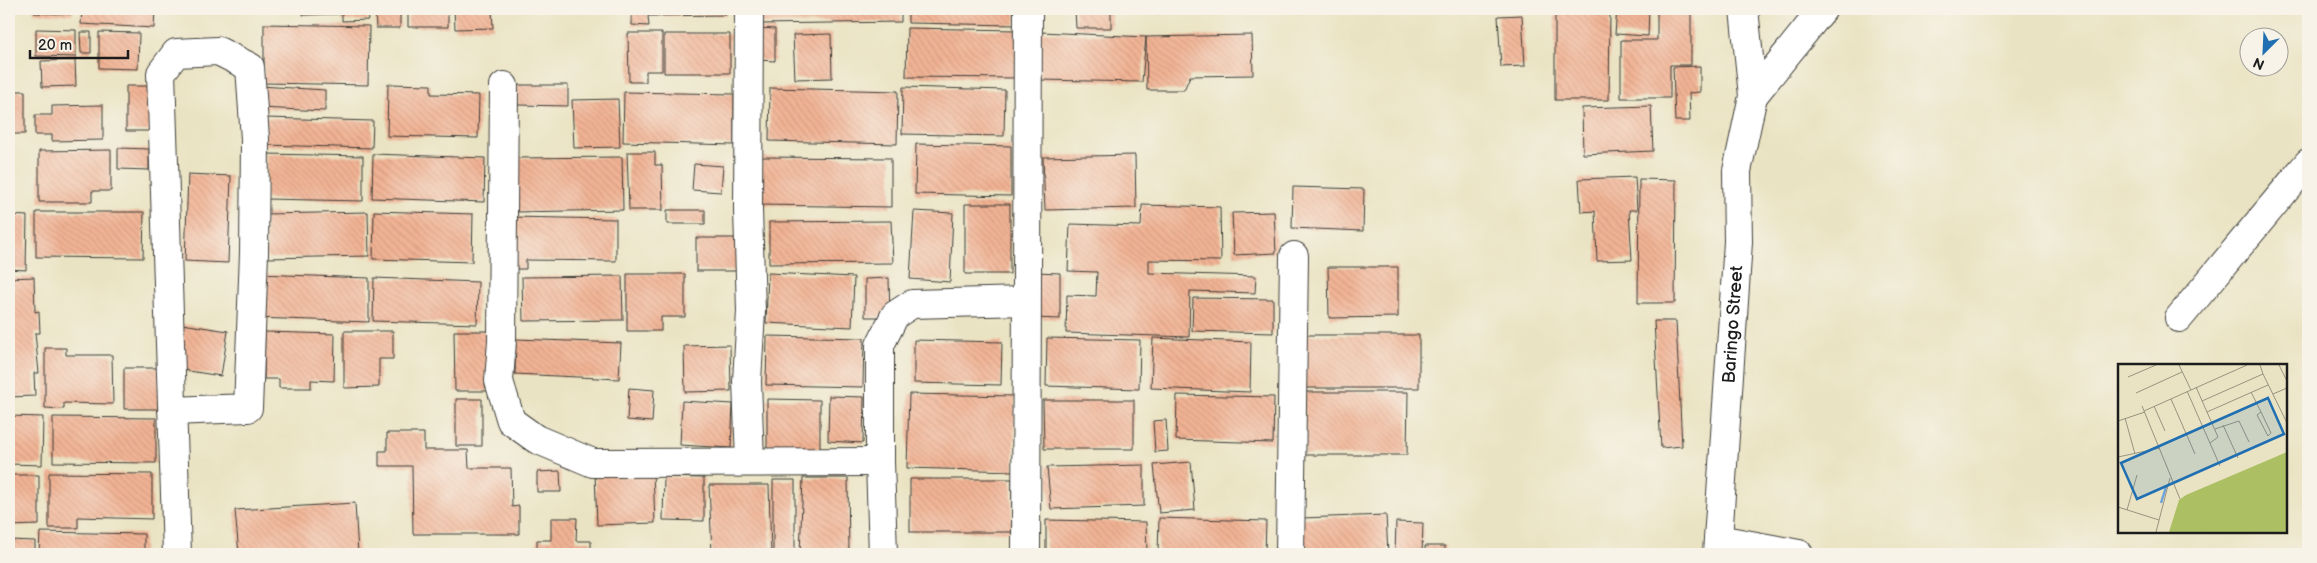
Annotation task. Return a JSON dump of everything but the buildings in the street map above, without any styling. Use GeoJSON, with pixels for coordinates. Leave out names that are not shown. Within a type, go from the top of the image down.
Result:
{"type":"FeatureCollection","features":[{"type":"Feature","properties":{"kind":"street"},"geometry":{"type":"LineString","coordinates":[[749,9],[748,209],[751,310],[747,381],[750,462]]}},
{"type":"Feature","properties":{"kind":"street"},"geometry":{"type":"LineString","coordinates":[[1026,554],[1028,9]]}},
{"type":"Feature","properties":{"kind":"street","name":"Baringo Street"},"geometry":{"type":"LineString","coordinates":[[1717,546],[1738,242],[1737,171],[1754,96],[1744,9]]}},
{"type":"Feature","properties":{"kind":"street","name":"Baringo Street"},"geometry":{"type":"LineString","coordinates":[[1754,96],[1823,9]]}},
{"type":"Feature","properties":{"kind":"street"},"geometry":{"type":"LineString","coordinates":[[172,411],[248,408],[254,253],[255,158],[250,67],[218,51],[176,53],[161,72],[172,411],[177,554]]}},
{"type":"Feature","properties":{"kind":"street"},"geometry":{"type":"LineString","coordinates":[[504,86],[502,341],[499,382],[511,421],[536,439],[593,463],[880,462]]}},
{"type":"Feature","properties":{"kind":"street"},"geometry":{"type":"LineString","coordinates":[[2179,318],[2308,163]]}},
{"type":"Feature","properties":{"kind":"street"},"geometry":{"type":"LineString","coordinates":[[1290,554],[1294,256]]}},
{"type":"Feature","properties":{"kind":"street"},"geometry":{"type":"LineString","coordinates":[[884,554],[880,462],[880,345],[895,315],[912,304],[1026,301]]}},
{"type":"Feature","properties":{"kind":"street"},"geometry":{"type":"LineString","coordinates":[[1717,546],[1799,554]]}}]}
